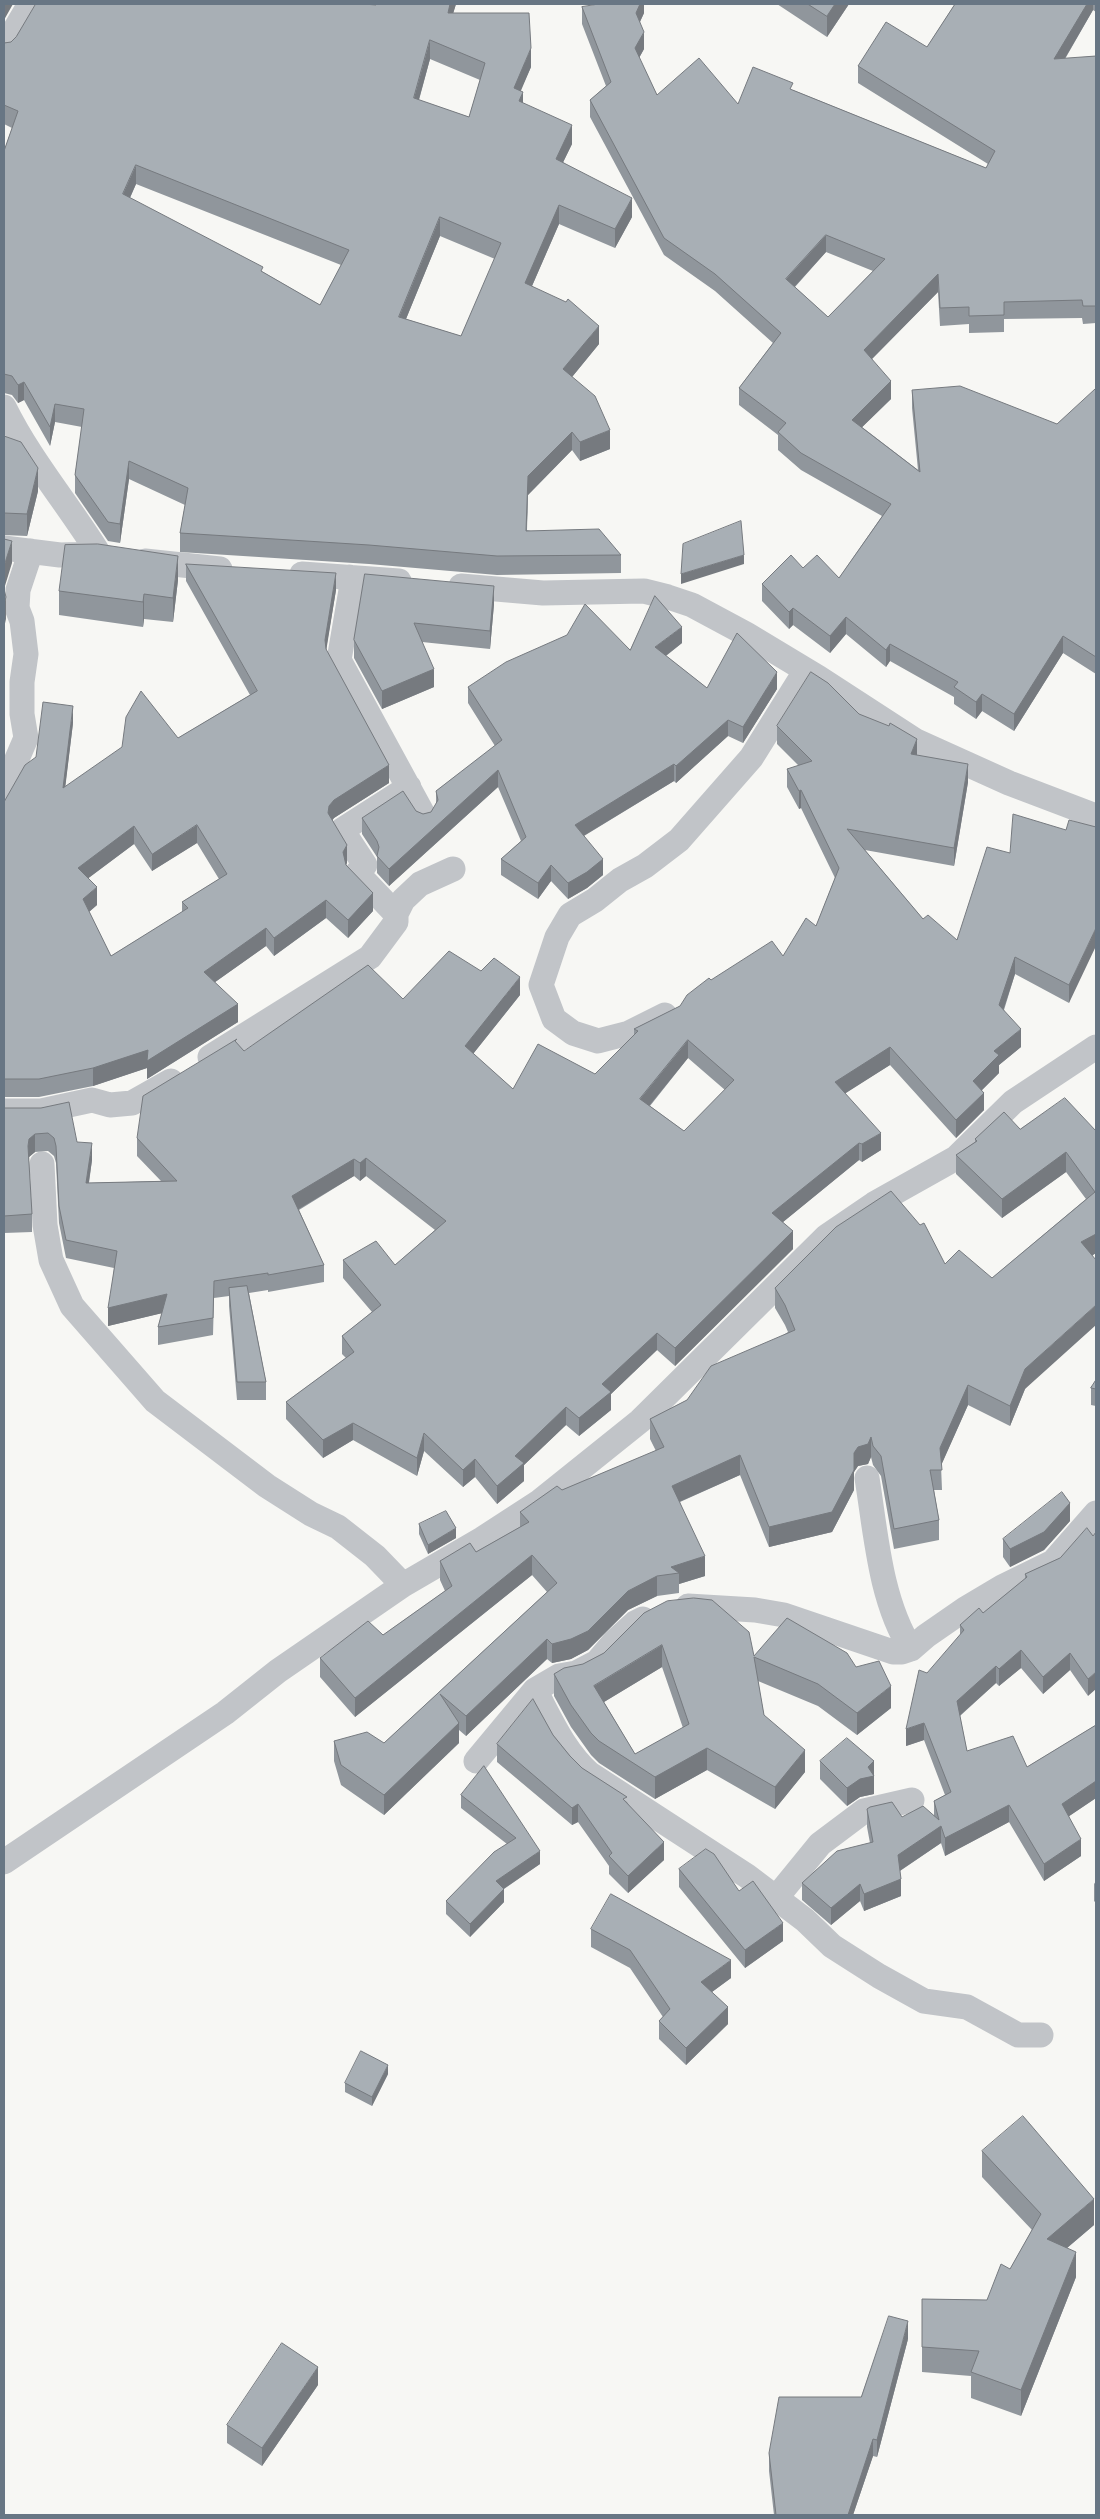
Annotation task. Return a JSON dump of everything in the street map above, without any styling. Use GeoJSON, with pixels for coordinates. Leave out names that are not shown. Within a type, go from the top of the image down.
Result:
{"type":"FeatureCollection","features":[{"type":"Feature","properties":{"kind":"street"},"geometry":{"type":"LineString","coordinates":[[4,48],[30,4]]}},
{"type":"Feature","properties":{"kind":"street"},"geometry":{"type":"LineString","coordinates":[[4,407],[31,456],[77,518],[99,554]]}},
{"type":"Feature","properties":{"kind":"street"},"geometry":{"type":"LineString","coordinates":[[4,548],[60,555],[99,554],[186,567],[246,570]]}},
{"type":"Feature","properties":{"kind":"street"},"geometry":{"type":"LineString","coordinates":[[4,789],[26,738],[22,714],[22,682],[26,654],[22,620],[17,608],[18,590],[31,551]]}},
{"type":"Feature","properties":{"kind":"street"},"geometry":{"type":"LineString","coordinates":[[281,573],[350,584],[428,583],[543,593],[644,591],[692,605],[746,634],[806,670],[916,741],[1009,783],[1096,816]]}},
{"type":"Feature","properties":{"kind":"street"},"geometry":{"type":"LineString","coordinates":[[350,584],[339,660],[424,816]]}},
{"type":"Feature","properties":{"kind":"street"},"geometry":{"type":"LineString","coordinates":[[673,1011],[629,1033],[598,1041],[573,1032],[554,1019],[541,985],[557,937],[570,915],[596,900],[620,880],[645,866],[679,840],[751,758],[806,670]]}},
{"type":"Feature","properties":{"kind":"street"},"geometry":{"type":"LineString","coordinates":[[396,914],[356,873],[364,865],[342,830],[409,787]]}},
{"type":"Feature","properties":{"kind":"street"},"geometry":{"type":"LineString","coordinates":[[4,1111],[41,1110],[92,1100],[110,1105],[132,1103],[150,1094],[370,958],[392,930],[396,922],[396,914],[403,900],[420,884],[453,869]]}},
{"type":"Feature","properties":{"kind":"street"},"geometry":{"type":"LineString","coordinates":[[4,1862],[224,1713],[278,1671],[403,1585],[482,1539],[539,1502],[640,1421],[827,1236],[874,1204],[956,1158],[1013,1102],[1096,1047]]}},
{"type":"Feature","properties":{"kind":"street"},"geometry":{"type":"LineString","coordinates":[[42,1164],[44,1224],[51,1260],[72,1306],[155,1401],[267,1486],[345,1532],[375,1556],[403,1585]]}},
{"type":"Feature","properties":{"kind":"street"},"geometry":{"type":"LineString","coordinates":[[867,1478],[891,1604],[901,1633],[911,1649]]}},
{"type":"Feature","properties":{"kind":"street"},"geometry":{"type":"LineString","coordinates":[[476,1761],[534,1690],[559,1676],[576,1673],[597,1662],[635,1623],[663,1610],[694,1606],[755,1610],[784,1615],[893,1652],[902,1652],[911,1649],[926,1636],[965,1609],[1002,1587],[1053,1562],[1096,1513]]}},
{"type":"Feature","properties":{"kind":"street"},"geometry":{"type":"LineString","coordinates":[[534,1690],[575,1761],[590,1774],[747,1876],[805,1920],[832,1946],[924,2001],[967,2007],[1018,2035],[1041,2035]]}},
{"type":"Feature","properties":{"kind":"street"},"geometry":{"type":"LineString","coordinates":[[776,1898],[820,1844],[864,1811],[912,1800]]}},
{"type":"Feature","properties":{"kind":"building"},"geometry":{"type":"Polygon","coordinates":[[[36,4],[450,4],[448,13],[529,13],[531,48],[514,88],[523,92],[519,101],[572,125],[556,159],[632,198],[615,229],[559,205],[525,283],[566,302],[568,299],[599,326],[563,369],[595,396],[610,430],[580,442],[572,432],[528,476],[526,531],[599,529],[621,555],[497,556],[369,545],[180,533],[188,488],[129,461],[120,524],[108,522],[75,475],[84,409],[55,404],[50,427],[24,382],[18,385],[12,376],[4,374],[4,151],[18,111],[4,105],[4,43],[11,42],[36,4]],[[430,40],[414,98],[469,117],[485,63],[430,40]],[[136,165],[123,194],[263,267],[261,271],[320,305],[349,250],[136,165]],[[440,217],[399,317],[461,336],[501,243],[440,217]]]}},
{"type":"Feature","properties":{"kind":"building"},"geometry":{"type":"Polygon","coordinates":[[[599,4],[640,4],[636,13],[644,32],[635,48],[657,95],[699,58],[738,104],[753,67],[793,83],[790,89],[986,168],[995,151],[858,66],[886,22],[927,47],[955,4],[1087,4],[1054,59],[1096,56],[1096,306],[1083,306],[1082,300],[1004,302],[1004,315],[969,316],[969,307],[940,308],[938,274],[864,350],[891,381],[852,420],[920,472],[912,390],[960,386],[1057,424],[1095,389],[1096,657],[1063,636],[1014,714],[982,694],[976,702],[954,687],[958,682],[890,644],[886,650],[846,617],[830,636],[793,608],[789,612],[762,584],[791,555],[803,568],[817,555],[839,578],[891,504],[801,453],[778,432],[786,423],[739,388],[781,333],[715,274],[664,238],[590,100],[611,82],[582,7],[599,4]],[[826,235],[786,279],[828,317],[885,259],[826,235]]]}},
{"type":"Feature","properties":{"kind":"building"},"geometry":{"type":"Polygon","coordinates":[[[808,4],[835,4],[827,16],[808,4]]]}},
{"type":"Feature","properties":{"kind":"building"},"geometry":{"type":"Polygon","coordinates":[[[4,436],[21,442],[38,468],[27,514],[4,513],[4,436]]]}},
{"type":"Feature","properties":{"kind":"building"},"geometry":{"type":"Polygon","coordinates":[[[741,521],[744,555],[681,574],[683,544],[741,521]]]}},
{"type":"Feature","properties":{"kind":"building"},"geometry":{"type":"Polygon","coordinates":[[[4,539],[12,541],[4,566],[4,539]]]}},
{"type":"Feature","properties":{"kind":"building"},"geometry":{"type":"Polygon","coordinates":[[[98,544],[178,556],[173,598],[144,594],[143,602],[59,591],[65,545],[98,544]]]}},
{"type":"Feature","properties":{"kind":"building"},"geometry":{"type":"Polygon","coordinates":[[[186,564],[336,573],[325,640],[326,649],[389,765],[334,800],[329,806],[328,813],[347,845],[343,852],[346,865],[373,893],[348,920],[326,900],[274,938],[266,928],[204,972],[238,1004],[147,1061],[148,1050],[93,1068],[39,1079],[4,1079],[4,802],[25,765],[36,757],[43,702],[73,706],[63,788],[122,747],[126,717],[141,691],[178,738],[257,691],[186,564]],[[197,825],[152,854],[134,826],[78,868],[97,887],[83,899],[111,956],[188,908],[182,902],[227,874],[197,825]]]}},
{"type":"Feature","properties":{"kind":"building"},"geometry":{"type":"Polygon","coordinates":[[[365,574],[494,586],[490,631],[414,623],[434,669],[382,691],[354,640],[365,574]]]}},
{"type":"Feature","properties":{"kind":"building"},"geometry":{"type":"Polygon","coordinates":[[[4,589],[6,597],[4,605],[4,589]]]}},
{"type":"Feature","properties":{"kind":"building"},"geometry":{"type":"Polygon","coordinates":[[[655,596],[682,627],[655,647],[707,688],[737,633],[777,672],[743,727],[728,720],[676,766],[674,764],[575,825],[603,859],[587,872],[568,883],[551,865],[538,883],[501,859],[526,837],[498,770],[389,869],[377,856],[379,847],[377,841],[362,818],[403,791],[416,811],[423,814],[431,812],[438,800],[436,791],[502,740],[468,687],[506,662],[567,635],[585,604],[630,650],[655,596]]]}},
{"type":"Feature","properties":{"kind":"building"},"geometry":{"type":"Polygon","coordinates":[[[811,672],[828,683],[859,714],[889,726],[890,723],[917,739],[911,754],[968,764],[954,848],[847,829],[923,919],[928,915],[957,940],[987,847],[1010,853],[1013,814],[1066,830],[1069,820],[1096,827],[1096,928],[1069,985],[1015,957],[999,1005],[1021,1029],[994,1051],[999,1055],[973,1081],[984,1093],[956,1120],[890,1047],[835,1082],[881,1133],[862,1144],[859,1143],[772,1213],[793,1231],[675,1348],[657,1333],[602,1384],[611,1392],[579,1418],[566,1407],[515,1456],[524,1463],[497,1486],[475,1459],[463,1470],[424,1433],[417,1458],[353,1423],[323,1440],[286,1402],[354,1352],[342,1336],[381,1305],[343,1260],[376,1241],[395,1265],[446,1221],[366,1158],[360,1163],[354,1159],[292,1196],[324,1265],[268,1275],[268,1273],[214,1281],[213,1318],[158,1327],[167,1294],[108,1308],[117,1251],[66,1240],[59,1206],[56,1146],[54,1138],[48,1133],[35,1134],[29,1139],[32,1214],[4,1216],[4,1108],[41,1108],[69,1102],[77,1142],[92,1143],[86,1183],[177,1181],[137,1138],[143,1096],[237,1039],[235,1041],[244,1051],[368,965],[403,999],[449,951],[481,971],[494,958],[520,977],[465,1046],[513,1089],[538,1044],[595,1074],[638,1031],[634,1029],[680,1006],[687,995],[709,978],[711,980],[772,941],[783,956],[806,918],[816,926],[839,868],[801,790],[799,791],[787,769],[812,761],[777,726],[811,672]],[[688,1040],[640,1099],[684,1131],[734,1080],[688,1040]]]}},
{"type":"Feature","properties":{"kind":"building"},"geometry":{"type":"Polygon","coordinates":[[[1065,1098],[1096,1131],[1096,1234],[1081,1242],[1096,1260],[1096,1305],[1025,1369],[1010,1406],[968,1385],[940,1448],[942,1470],[930,1470],[939,1520],[894,1529],[881,1456],[873,1446],[871,1437],[868,1444],[858,1447],[854,1453],[854,1470],[832,1512],[769,1527],[740,1455],[672,1486],[705,1556],[671,1567],[679,1573],[657,1576],[628,1591],[588,1631],[571,1639],[552,1644],[547,1639],[466,1716],[440,1694],[459,1723],[384,1795],[341,1765],[334,1741],[367,1732],[384,1743],[557,1583],[532,1555],[355,1698],[320,1658],[368,1621],[383,1635],[452,1586],[440,1561],[470,1543],[476,1552],[529,1522],[520,1512],[557,1486],[562,1490],[664,1447],[650,1419],[687,1400],[711,1366],[795,1330],[785,1305],[775,1288],[836,1227],[891,1191],[920,1225],[924,1223],[945,1264],[959,1250],[992,1278],[1095,1192],[1066,1152],[1002,1199],[956,1155],[977,1141],[975,1139],[1004,1112],[1020,1129],[1065,1098]]]}},
{"type":"Feature","properties":{"kind":"building"},"geometry":{"type":"Polygon","coordinates":[[[247,1286],[266,1382],[237,1382],[229,1288],[247,1286]]]}},
{"type":"Feature","properties":{"kind":"building"},"geometry":{"type":"Polygon","coordinates":[[[1096,1380],[1096,1389],[1091,1388],[1096,1380]]]}},
{"type":"Feature","properties":{"kind":"building"},"geometry":{"type":"Polygon","coordinates":[[[1062,1492],[1070,1503],[1044,1532],[1010,1549],[1003,1539],[1062,1492]]]}},
{"type":"Feature","properties":{"kind":"building"},"geometry":{"type":"Polygon","coordinates":[[[446,1511],[456,1528],[428,1545],[419,1524],[446,1511]]]}},
{"type":"Feature","properties":{"kind":"building"},"geometry":{"type":"Polygon","coordinates":[[[1087,1528],[1093,1536],[1096,1532],[1096,1672],[1088,1679],[1070,1653],[1043,1677],[1021,1650],[999,1669],[996,1666],[957,1701],[967,1751],[1013,1736],[1027,1767],[1096,1725],[1096,1781],[1062,1804],[1081,1839],[1044,1864],[1009,1805],[945,1838],[941,1826],[898,1855],[901,1879],[864,1894],[860,1884],[831,1908],[802,1883],[837,1851],[873,1842],[867,1809],[892,1802],[902,1817],[923,1806],[939,1820],[934,1801],[951,1792],[924,1723],[906,1729],[919,1670],[927,1673],[964,1630],[960,1625],[979,1608],[983,1613],[1027,1577],[1025,1574],[1060,1558],[1087,1528]]]}},
{"type":"Feature","properties":{"kind":"building"},"geometry":{"type":"Polygon","coordinates":[[[694,1598],[712,1600],[749,1632],[754,1656],[787,1618],[847,1653],[856,1667],[879,1661],[891,1686],[857,1713],[818,1684],[754,1657],[764,1715],[805,1750],[775,1787],[707,1748],[655,1777],[599,1741],[591,1733],[571,1705],[554,1674],[564,1668],[583,1664],[604,1653],[644,1613],[667,1601],[694,1598]],[[662,1645],[594,1686],[635,1754],[689,1724],[662,1645]]]}},
{"type":"Feature","properties":{"kind":"building"},"geometry":{"type":"Polygon","coordinates":[[[533,1699],[553,1735],[570,1756],[582,1768],[627,1797],[623,1799],[664,1842],[628,1876],[609,1856],[612,1853],[578,1804],[572,1808],[497,1744],[533,1699]]]}},
{"type":"Feature","properties":{"kind":"building"},"geometry":{"type":"Polygon","coordinates":[[[847,1738],[874,1761],[868,1767],[874,1776],[860,1779],[847,1788],[820,1761],[847,1738]]]}},
{"type":"Feature","properties":{"kind":"building"},"geometry":{"type":"Polygon","coordinates":[[[484,1766],[540,1851],[496,1881],[504,1889],[470,1924],[446,1901],[494,1852],[516,1838],[461,1795],[484,1766]]]}},
{"type":"Feature","properties":{"kind":"building"},"geometry":{"type":"Polygon","coordinates":[[[706,1849],[714,1854],[739,1891],[753,1881],[783,1923],[745,1950],[679,1869],[706,1849]]]}},
{"type":"Feature","properties":{"kind":"building"},"geometry":{"type":"Polygon","coordinates":[[[611,1894],[731,1960],[701,1982],[728,2007],[686,2048],[659,2021],[670,2009],[630,1950],[591,1929],[611,1894]]]}},
{"type":"Feature","properties":{"kind":"building"},"geometry":{"type":"Polygon","coordinates":[[[361,2051],[388,2065],[372,2097],[345,2083],[361,2051]]]}},
{"type":"Feature","properties":{"kind":"building"},"geometry":{"type":"Polygon","coordinates":[[[1023,2116],[1094,2199],[1047,2239],[1076,2252],[1021,2390],[971,2372],[979,2351],[922,2347],[922,2299],[987,2300],[1001,2264],[1010,2269],[1041,2214],[982,2151],[1023,2116]]]}},
{"type":"Feature","properties":{"kind":"building"},"geometry":{"type":"Polygon","coordinates":[[[889,2316],[908,2321],[877,2440],[873,2439],[848,2515],[776,2515],[769,2453],[779,2397],[861,2397],[889,2316]]]}},
{"type":"Feature","properties":{"kind":"building"},"geometry":{"type":"Polygon","coordinates":[[[282,2343],[318,2367],[262,2448],[227,2425],[282,2343]]]}}]}
